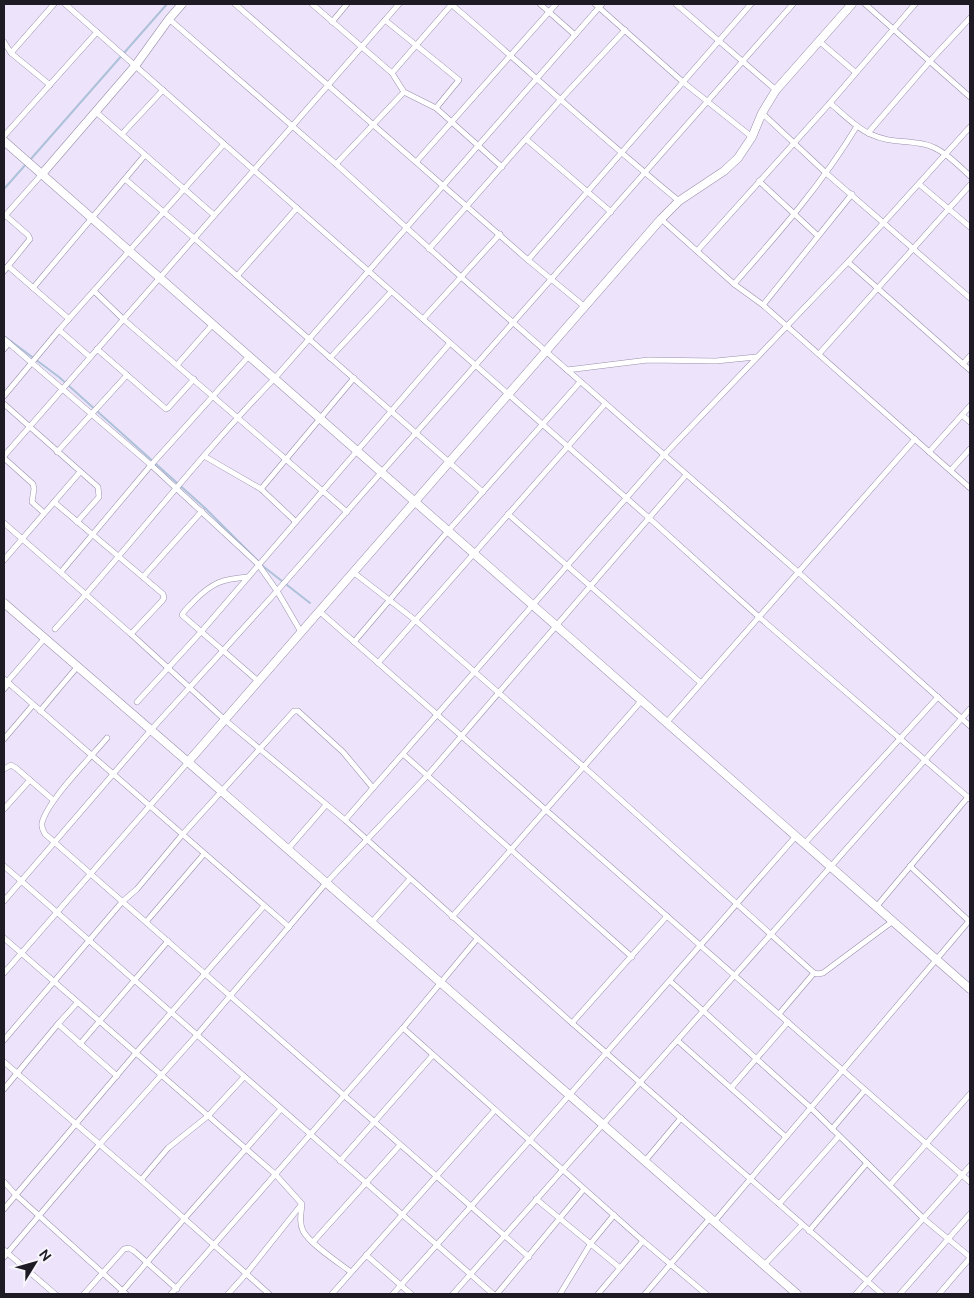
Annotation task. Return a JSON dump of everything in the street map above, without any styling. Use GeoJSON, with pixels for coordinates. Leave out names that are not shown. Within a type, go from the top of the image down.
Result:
{"type":"FeatureCollection","features":[{"type":"Feature","properties":{"kind":"main road"},"geometry":{"type":"LineString","coordinates":[[42,174],[135,66],[182,4]]}},
{"type":"Feature","properties":{"kind":"main road"},"geometry":{"type":"LineString","coordinates":[[188,762],[661,218],[679,201],[724,171],[738,158],[776,90],[852,4]]}},
{"type":"Feature","properties":{"kind":"main road"},"geometry":{"type":"LineString","coordinates":[[4,140],[970,989]]}},
{"type":"Feature","properties":{"kind":"main road"},"geometry":{"type":"LineString","coordinates":[[4,603],[797,1294]]}},
{"type":"Feature","properties":{"kind":"street"},"geometry":{"type":"LineString","coordinates":[[11,52],[54,4]]}},
{"type":"Feature","properties":{"kind":"street"},"geometry":{"type":"LineString","coordinates":[[65,4],[650,518],[759,617],[969,798],[876,906]]}},
{"type":"Feature","properties":{"kind":"street"},"geometry":{"type":"LineString","coordinates":[[235,4],[417,161],[528,260],[585,307]]}},
{"type":"Feature","properties":{"kind":"street"},"geometry":{"type":"LineString","coordinates":[[312,4],[392,73],[404,92],[436,108],[502,167]]}},
{"type":"Feature","properties":{"kind":"street"},"geometry":{"type":"LineString","coordinates":[[332,22],[347,4]]}},
{"type":"Feature","properties":{"kind":"street"},"geometry":{"type":"LineString","coordinates":[[44,513],[32,502],[33,484],[4,457],[399,4]]}},
{"type":"Feature","properties":{"kind":"street"},"geometry":{"type":"LineString","coordinates":[[392,73],[452,4],[561,98],[621,153],[679,201]]}},
{"type":"Feature","properties":{"kind":"street"},"geometry":{"type":"LineString","coordinates":[[540,4],[575,35]]}},
{"type":"Feature","properties":{"kind":"street"},"geometry":{"type":"LineString","coordinates":[[417,161],[556,4]]}},
{"type":"Feature","properties":{"kind":"street"},"geometry":{"type":"LineString","coordinates":[[676,4],[776,90]]}},
{"type":"Feature","properties":{"kind":"street"},"geometry":{"type":"LineString","coordinates":[[528,260],[751,4]]}},
{"type":"Feature","properties":{"kind":"street"},"geometry":{"type":"LineString","coordinates":[[4,901],[151,730],[347,512],[794,4]]}},
{"type":"Feature","properties":{"kind":"street"},"geometry":{"type":"LineString","coordinates":[[865,4],[970,98]]}},
{"type":"Feature","properties":{"kind":"street"},"geometry":{"type":"LineString","coordinates":[[697,251],[830,103],[915,4]]}},
{"type":"Feature","properties":{"kind":"street"},"geometry":{"type":"LineString","coordinates":[[55,629],[238,417],[275,378],[575,35],[598,5],[683,82],[752,136]]}},
{"type":"Feature","properties":{"kind":"street"},"geometry":{"type":"LineString","coordinates":[[868,133],[970,18]]}},
{"type":"Feature","properties":{"kind":"street"},"geometry":{"type":"LineString","coordinates":[[169,19],[291,127],[336,164],[461,278],[798,572],[970,726]]}},
{"type":"Feature","properties":{"kind":"street"},"geometry":{"type":"LineString","coordinates":[[385,20],[417,44],[459,80],[436,108]]}},
{"type":"Feature","properties":{"kind":"street"},"geometry":{"type":"LineString","coordinates":[[430,249],[561,98],[625,30]]}},
{"type":"Feature","properties":{"kind":"street"},"geometry":{"type":"LineString","coordinates":[[4,136],[97,32]]}},
{"type":"Feature","properties":{"kind":"street"},"geometry":{"type":"LineString","coordinates":[[819,41],[855,72]]}},
{"type":"Feature","properties":{"kind":"street"},"geometry":{"type":"LineString","coordinates":[[4,42],[11,52],[50,85]]}},
{"type":"Feature","properties":{"kind":"street"},"geometry":{"type":"LineString","coordinates":[[122,134],[163,90]]}},
{"type":"Feature","properties":{"kind":"street"},"geometry":{"type":"LineString","coordinates":[[336,164],[404,92]]}},
{"type":"Feature","properties":{"kind":"street"},"geometry":{"type":"LineString","coordinates":[[830,103],[868,133],[890,141],[925,144],[946,154],[970,176]]}},
{"type":"Feature","properties":{"kind":"street"},"geometry":{"type":"LineString","coordinates":[[96,112],[214,215]]}},
{"type":"Feature","properties":{"kind":"street"},"geometry":{"type":"LineString","coordinates":[[762,113],[826,173],[970,298]]}},
{"type":"Feature","properties":{"kind":"street"},"geometry":{"type":"LineString","coordinates":[[734,284],[795,214],[826,173],[857,126]]}},
{"type":"Feature","properties":{"kind":"street"},"geometry":{"type":"LineString","coordinates":[[344,820],[663,456],[848,262],[970,127]]}},
{"type":"Feature","properties":{"kind":"street"},"geometry":{"type":"LineString","coordinates":[[526,139],[611,212]]}},
{"type":"Feature","properties":{"kind":"street"},"geometry":{"type":"LineString","coordinates":[[4,396],[59,330],[224,144]]}},
{"type":"Feature","properties":{"kind":"street"},"geometry":{"type":"LineString","coordinates":[[33,288],[145,155]]}},
{"type":"Feature","properties":{"kind":"street"},"geometry":{"type":"LineString","coordinates":[[4,271],[30,239],[28,235],[5,216],[42,174]]}},
{"type":"Feature","properties":{"kind":"street"},"geometry":{"type":"LineString","coordinates":[[125,179],[483,492]]}},
{"type":"Feature","properties":{"kind":"street"},"geometry":{"type":"LineString","coordinates":[[759,181],[818,236]]}},
{"type":"Feature","properties":{"kind":"street"},"geometry":{"type":"LineString","coordinates":[[918,184],[970,227]]}},
{"type":"Feature","properties":{"kind":"street"},"geometry":{"type":"LineString","coordinates":[[819,354],[970,185]]}},
{"type":"Feature","properties":{"kind":"street"},"geometry":{"type":"LineString","coordinates":[[763,304],[852,194]]}},
{"type":"Feature","properties":{"kind":"street"},"geometry":{"type":"LineString","coordinates":[[237,276],[297,208]]}},
{"type":"Feature","properties":{"kind":"street"},"geometry":{"type":"LineString","coordinates":[[661,218],[734,284],[763,304],[970,488]]}},
{"type":"Feature","properties":{"kind":"street"},"geometry":{"type":"LineString","coordinates":[[423,319],[500,234]]}},
{"type":"Feature","properties":{"kind":"street"},"geometry":{"type":"LineString","coordinates":[[848,262],[970,370]]}},
{"type":"Feature","properties":{"kind":"street"},"geometry":{"type":"LineString","coordinates":[[8,266],[69,319]]}},
{"type":"Feature","properties":{"kind":"street"},"geometry":{"type":"LineString","coordinates":[[94,291],[123,319],[347,512]]}},
{"type":"Feature","properties":{"kind":"street"},"geometry":{"type":"LineString","coordinates":[[330,358],[391,292]]}},
{"type":"Feature","properties":{"kind":"street"},"geometry":{"type":"LineString","coordinates":[[178,365],[213,324]]}},
{"type":"Feature","properties":{"kind":"street"},"geometry":{"type":"LineString","coordinates":[[59,330],[90,357]]}},
{"type":"Feature","properties":{"kind":"street"},"geometry":{"type":"LineString","coordinates":[[4,339],[202,511],[258,564],[277,591],[301,632]]}},
{"type":"Feature","properties":{"kind":"street"},"geometry":{"type":"LineString","coordinates":[[4,349],[9,343]]}},
{"type":"Feature","properties":{"kind":"street"},"geometry":{"type":"LineString","coordinates":[[137,702],[201,632],[450,343]]}},
{"type":"Feature","properties":{"kind":"street"},"geometry":{"type":"LineString","coordinates":[[97,349],[166,409],[194,379]]}},
{"type":"Feature","properties":{"kind":"street"},"geometry":{"type":"LineString","coordinates":[[60,572],[249,356]]}},
{"type":"Feature","properties":{"kind":"street"},"geometry":{"type":"LineString","coordinates":[[964,364],[970,356]]}},
{"type":"Feature","properties":{"kind":"street"},"geometry":{"type":"LineString","coordinates":[[567,370],[648,360],[716,361],[756,357]]}},
{"type":"Feature","properties":{"kind":"street"},"geometry":{"type":"LineString","coordinates":[[57,452],[127,375]]}},
{"type":"Feature","properties":{"kind":"street"},"geometry":{"type":"LineString","coordinates":[[261,489],[285,458],[354,378]]}},
{"type":"Feature","properties":{"kind":"street"},"geometry":{"type":"LineString","coordinates":[[354,642],[448,530],[580,382]]}},
{"type":"Feature","properties":{"kind":"street"},"geometry":{"type":"LineString","coordinates":[[4,404],[98,487],[99,497],[77,522]]}},
{"type":"Feature","properties":{"kind":"street"},"geometry":{"type":"LineString","coordinates":[[378,663],[605,404]]}},
{"type":"Feature","properties":{"kind":"street"},"geometry":{"type":"LineString","coordinates":[[929,452],[970,406]]}},
{"type":"Feature","properties":{"kind":"street"},"geometry":{"type":"LineString","coordinates":[[962,415],[970,422]]}},
{"type":"Feature","properties":{"kind":"street"},"geometry":{"type":"LineString","coordinates":[[667,722],[916,439]]}},
{"type":"Feature","properties":{"kind":"street"},"geometry":{"type":"LineString","coordinates":[[951,470],[970,449]]}},
{"type":"Feature","properties":{"kind":"street"},"geometry":{"type":"LineString","coordinates":[[204,456],[261,489],[295,521]]}},
{"type":"Feature","properties":{"kind":"street"},"geometry":{"type":"LineString","coordinates":[[4,560],[80,472]]}},
{"type":"Feature","properties":{"kind":"street"},"geometry":{"type":"LineString","coordinates":[[54,1294],[5,1253],[162,1076],[326,883],[427,776],[686,475]]}},
{"type":"Feature","properties":{"kind":"street"},"geometry":{"type":"LineString","coordinates":[[54,502],[163,594],[164,598],[131,634]]}},
{"type":"Feature","properties":{"kind":"street"},"geometry":{"type":"LineString","coordinates":[[143,577],[202,511]]}},
{"type":"Feature","properties":{"kind":"street"},"geometry":{"type":"LineString","coordinates":[[508,514],[701,683]]}},
{"type":"Feature","properties":{"kind":"street"},"geometry":{"type":"LineString","coordinates":[[4,522],[225,720],[366,839],[572,1023],[882,1294]]}},
{"type":"Feature","properties":{"kind":"street"},"geometry":{"type":"LineString","coordinates":[[353,572],[415,620],[584,766],[814,973],[823,973],[893,921]]}},
{"type":"Feature","properties":{"kind":"street"},"geometry":{"type":"LineString","coordinates":[[248,577],[227,578],[215,583],[182,615],[258,681]]}},
{"type":"Feature","properties":{"kind":"street"},"geometry":{"type":"LineString","coordinates":[[319,611],[970,1182]]}},
{"type":"Feature","properties":{"kind":"street"},"geometry":{"type":"LineString","coordinates":[[4,689],[7,682],[45,638]]}},
{"type":"Feature","properties":{"kind":"street"},"geometry":{"type":"LineString","coordinates":[[40,711],[78,666]]}},
{"type":"Feature","properties":{"kind":"street"},"geometry":{"type":"LineString","coordinates":[[7,682],[288,927]]}},
{"type":"Feature","properties":{"kind":"street"},"geometry":{"type":"LineString","coordinates":[[805,843],[938,697]]}},
{"type":"Feature","properties":{"kind":"street"},"geometry":{"type":"LineString","coordinates":[[452,917],[642,700]]}},
{"type":"Feature","properties":{"kind":"street"},"geometry":{"type":"LineString","coordinates":[[4,739],[33,706]]}},
{"type":"Feature","properties":{"kind":"street"},"geometry":{"type":"LineString","coordinates":[[453,1294],[970,709]]}},
{"type":"Feature","properties":{"kind":"street"},"geometry":{"type":"LineString","coordinates":[[4,1040],[122,902],[137,889],[182,835],[291,713],[298,711],[343,752],[373,788]]}},
{"type":"Feature","properties":{"kind":"street"},"geometry":{"type":"LineString","coordinates":[[107,738],[53,800],[44,816],[42,827],[45,834],[529,1257]]}},
{"type":"Feature","properties":{"kind":"street"},"geometry":{"type":"LineString","coordinates":[[403,754],[632,957]]}},
{"type":"Feature","properties":{"kind":"street"},"geometry":{"type":"LineString","coordinates":[[4,973],[188,762]]}},
{"type":"Feature","properties":{"kind":"street"},"geometry":{"type":"LineString","coordinates":[[4,769],[8,766],[13,766],[53,800]]}},
{"type":"Feature","properties":{"kind":"street"},"geometry":{"type":"LineString","coordinates":[[4,809],[30,780]]}},
{"type":"Feature","properties":{"kind":"street"},"geometry":{"type":"LineString","coordinates":[[288,849],[326,805]]}},
{"type":"Feature","properties":{"kind":"street"},"geometry":{"type":"LineString","coordinates":[[392,1294],[530,1140],[796,836]]}},
{"type":"Feature","properties":{"kind":"street"},"geometry":{"type":"LineString","coordinates":[[146,922],[204,854]]}},
{"type":"Feature","properties":{"kind":"street"},"geometry":{"type":"LineString","coordinates":[[4,866],[493,1294]]}},
{"type":"Feature","properties":{"kind":"street"},"geometry":{"type":"LineString","coordinates":[[645,1294],[751,1179],[970,922],[910,866]]}},
{"type":"Feature","properties":{"kind":"street"},"geometry":{"type":"LineString","coordinates":[[372,923],[410,879]]}},
{"type":"Feature","properties":{"kind":"street"},"geometry":{"type":"LineString","coordinates":[[4,1209],[264,906]]}},
{"type":"Feature","properties":{"kind":"street"},"geometry":{"type":"LineString","coordinates":[[572,1023],[667,916]]}},
{"type":"Feature","properties":{"kind":"street"},"geometry":{"type":"LineString","coordinates":[[4,938],[275,1174],[302,1204]]}},
{"type":"Feature","properties":{"kind":"street"},"geometry":{"type":"LineString","coordinates":[[172,1294],[403,1028],[477,939]]}},
{"type":"Feature","properties":{"kind":"street"},"geometry":{"type":"LineString","coordinates":[[80,1044],[168,941]]}},
{"type":"Feature","properties":{"kind":"street"},"geometry":{"type":"LineString","coordinates":[[779,1014],[814,973]]}},
{"type":"Feature","properties":{"kind":"street"},"geometry":{"type":"LineString","coordinates":[[670,981],[811,1108],[924,1219],[970,1258],[938,1294]]}},
{"type":"Feature","properties":{"kind":"street"},"geometry":{"type":"LineString","coordinates":[[4,1089],[77,1003]]}},
{"type":"Feature","properties":{"kind":"street"},"geometry":{"type":"LineString","coordinates":[[731,1088],[788,1022]]}},
{"type":"Feature","properties":{"kind":"street"},"geometry":{"type":"LineString","coordinates":[[58,1024],[117,1076]]}},
{"type":"Feature","properties":{"kind":"street"},"geometry":{"type":"LineString","coordinates":[[403,1028],[643,1241],[706,1294]]}},
{"type":"Feature","properties":{"kind":"street"},"geometry":{"type":"LineString","coordinates":[[678,1041],[786,1138]]}},
{"type":"Feature","properties":{"kind":"street"},"geometry":{"type":"LineString","coordinates":[[340,1161],[433,1055]]}},
{"type":"Feature","properties":{"kind":"street"},"geometry":{"type":"LineString","coordinates":[[4,1062],[269,1294]]}},
{"type":"Feature","properties":{"kind":"street"},"geometry":{"type":"LineString","coordinates":[[141,1180],[168,1148],[208,1116],[244,1076]]}},
{"type":"Feature","properties":{"kind":"street"},"geometry":{"type":"LineString","coordinates":[[832,1129],[865,1090]]}},
{"type":"Feature","properties":{"kind":"street"},"geometry":{"type":"LineString","coordinates":[[890,1185],[970,1094]]}},
{"type":"Feature","properties":{"kind":"street"},"geometry":{"type":"LineString","coordinates":[[4,1182],[123,1293],[147,1262],[281,1109]]}},
{"type":"Feature","properties":{"kind":"street"},"geometry":{"type":"LineString","coordinates":[[332,1294],[438,1177],[495,1110]]}},
{"type":"Feature","properties":{"kind":"street"},"geometry":{"type":"LineString","coordinates":[[645,1161],[681,1118]]}},
{"type":"Feature","properties":{"kind":"street"},"geometry":{"type":"LineString","coordinates":[[779,1204],[839,1136]]}},
{"type":"Feature","properties":{"kind":"street"},"geometry":{"type":"LineString","coordinates":[[313,1242],[400,1145]]}},
{"type":"Feature","properties":{"kind":"street"},"geometry":{"type":"LineString","coordinates":[[810,1231],[867,1163]]}},
{"type":"Feature","properties":{"kind":"street"},"geometry":{"type":"LineString","coordinates":[[856,1294],[970,1166]]}},
{"type":"Feature","properties":{"kind":"street"},"geometry":{"type":"LineString","coordinates":[[497,1294],[584,1189]]}},
{"type":"Feature","properties":{"kind":"street"},"geometry":{"type":"LineString","coordinates":[[536,1199],[620,1268]]}},
{"type":"Feature","properties":{"kind":"street"},"geometry":{"type":"LineString","coordinates":[[302,1204],[300,1218],[304,1233],[351,1272]]}},
{"type":"Feature","properties":{"kind":"street"},"geometry":{"type":"LineString","coordinates":[[228,1294],[302,1204]]}},
{"type":"Feature","properties":{"kind":"street"},"geometry":{"type":"LineString","coordinates":[[900,1294],[970,1214]]}},
{"type":"Feature","properties":{"kind":"street"},"geometry":{"type":"LineString","coordinates":[[569,1294],[562,1292],[591,1243],[614,1215]]}},
{"type":"Feature","properties":{"kind":"street"},"geometry":{"type":"LineString","coordinates":[[764,1266],[802,1225]]}},
{"type":"Feature","properties":{"kind":"street"},"geometry":{"type":"LineString","coordinates":[[598,1294],[643,1241]]}},
{"type":"Feature","properties":{"kind":"street"},"geometry":{"type":"LineString","coordinates":[[84,1294],[124,1249],[129,1248],[176,1289]]}},
{"type":"Feature","properties":{"kind":"street"},"geometry":{"type":"LineString","coordinates":[[366,1255],[411,1294]]}},
{"type":"Feature","properties":{"kind":"waterway"},"geometry":{"type":"LineString","coordinates":[[30,160],[167,4]]}},
{"type":"Feature","properties":{"kind":"waterway"},"geometry":{"type":"LineString","coordinates":[[4,189],[27,163]]}},
{"type":"Feature","properties":{"kind":"waterway"},"geometry":{"type":"LineString","coordinates":[[4,336],[59,377],[205,508],[264,567],[310,603]]}}]}
